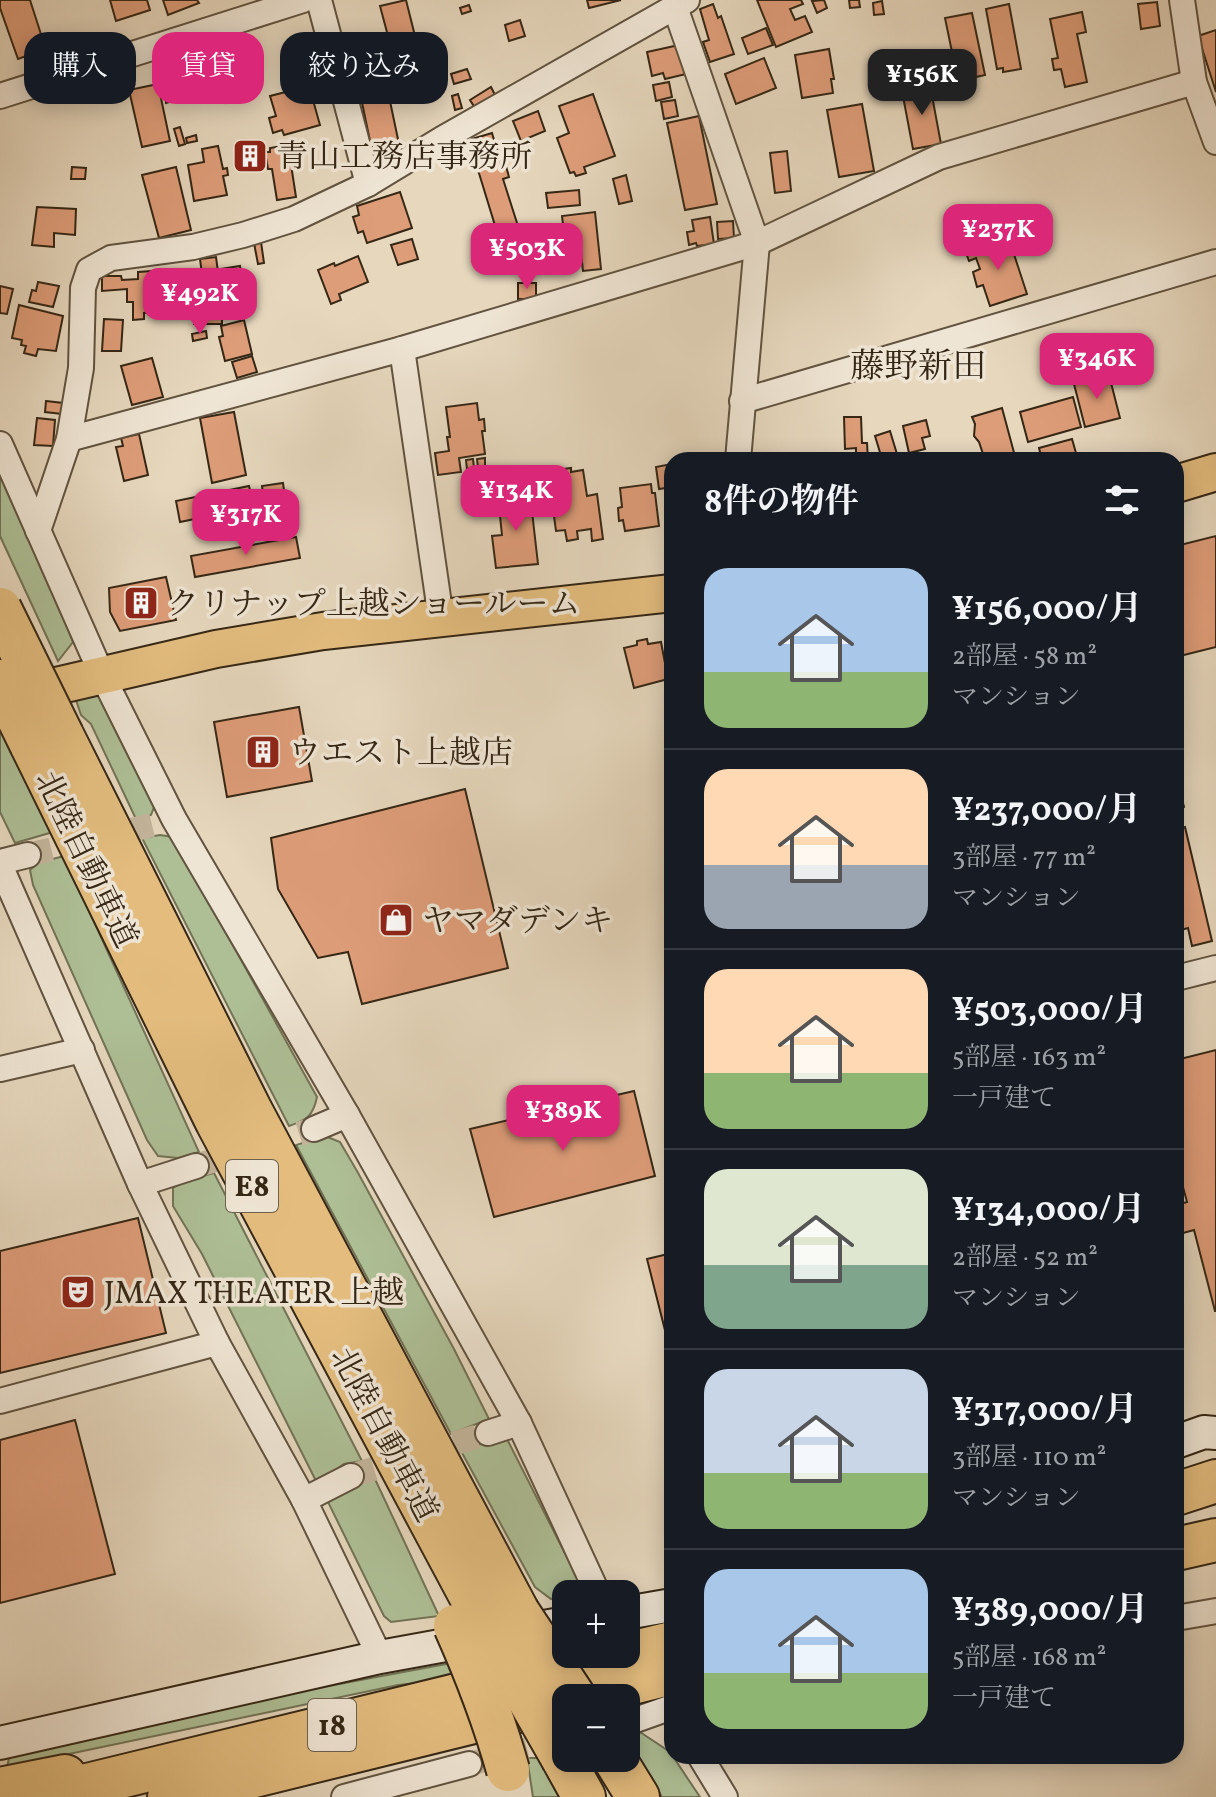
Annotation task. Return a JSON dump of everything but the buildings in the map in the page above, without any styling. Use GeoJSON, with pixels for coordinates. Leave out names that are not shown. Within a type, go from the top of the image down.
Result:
{"type":"FeatureCollection","features":[{"type":"Feature","properties":{"kind":"highway","name":"北陸自動車道"},"geometry":{"type":"LineString","coordinates":[[0,609],[46,739],[217,1122],[239,1180],[486,1620],[552,1715]]}},
{"type":"Feature","properties":{"kind":"highway","name":"北陸自動車道"},"geometry":{"type":"LineString","coordinates":[[0,681],[46,739],[251,1111],[486,1620]]}},
{"type":"Feature","properties":{"kind":"highway"},"geometry":{"type":"LineString","coordinates":[[1184,1491],[1216,1481]]}},
{"type":"Feature","properties":{"kind":"highway"},"geometry":{"type":"LineString","coordinates":[[1184,1516],[1216,1509]]}},
{"type":"Feature","properties":{"kind":"highway"},"geometry":{"type":"LineString","coordinates":[[1184,1547],[1216,1540]]}},
{"type":"Feature","properties":{"kind":"highway"},"geometry":{"type":"LineString","coordinates":[[1184,1566],[1216,1561]]}},
{"type":"Feature","properties":{"kind":"highway"},"geometry":{"type":"LineString","coordinates":[[486,1620],[555,1684]]}},
{"type":"Feature","properties":{"kind":"highway"},"geometry":{"type":"LineString","coordinates":[[486,1620],[478,1676],[496,1727],[497,1777]]}},
{"type":"Feature","properties":{"kind":"highway","name":"18"},"geometry":{"type":"LineString","coordinates":[[640,1651],[664,1645]]}},
{"type":"Feature","properties":{"kind":"highway","name":"18"},"geometry":{"type":"LineString","coordinates":[[38,1797],[568,1668]]}},
{"type":"Feature","properties":{"kind":"highway","name":"18"},"geometry":{"type":"LineString","coordinates":[[640,1699],[664,1700]]}},
{"type":"Feature","properties":{"kind":"highway","name":"18"},"geometry":{"type":"LineString","coordinates":[[169,1797],[552,1702]]}},
{"type":"Feature","properties":{"kind":"highway"},"geometry":{"type":"LineString","coordinates":[[0,1789],[303,1723],[376,1714]]}},
{"type":"Feature","properties":{"kind":"highway","name":"北陸自動車道"},"geometry":{"type":"LineString","coordinates":[[583,1772],[584,1797]]}},
{"type":"Feature","properties":{"kind":"highway","name":"北陸自動車道"},"geometry":{"type":"LineString","coordinates":[[597,1772],[623,1797]]}},
{"type":"Feature","properties":{"kind":"highway"},"geometry":{"type":"LineString","coordinates":[[630,1772],[638,1797]]}},
{"type":"Feature","properties":{"kind":"main road"},"geometry":{"type":"LineString","coordinates":[[1184,482],[1216,472]]}},
{"type":"Feature","properties":{"kind":"main road"},"geometry":{"type":"LineString","coordinates":[[0,700],[216,649],[323,631],[664,594]]}},
{"type":"Feature","properties":{"kind":"street"},"geometry":{"type":"LineString","coordinates":[[0,96],[303,0]]}},
{"type":"Feature","properties":{"kind":"street"},"geometry":{"type":"LineString","coordinates":[[319,0],[368,184]]}},
{"type":"Feature","properties":{"kind":"street"},"geometry":{"type":"LineString","coordinates":[[1182,0],[1194,82],[1216,142]]}},
{"type":"Feature","properties":{"kind":"street"},"geometry":{"type":"LineString","coordinates":[[38,531],[69,439],[81,368],[83,288],[89,270],[111,258],[193,247],[294,219],[368,184],[681,3],[757,243],[739,452]]}},
{"type":"Feature","properties":{"kind":"street"},"geometry":{"type":"LineString","coordinates":[[69,439],[402,349],[757,243],[939,157],[1194,82]]}},
{"type":"Feature","properties":{"kind":"street"},"geometry":{"type":"LineString","coordinates":[[742,401],[1216,262]]}},
{"type":"Feature","properties":{"kind":"street"},"geometry":{"type":"LineString","coordinates":[[402,349],[441,618]]}},
{"type":"Feature","properties":{"kind":"street"},"geometry":{"type":"LineString","coordinates":[[0,444],[163,822],[347,1115],[519,1423],[592,1580]]}},
{"type":"Feature","properties":{"kind":"street"},"geometry":{"type":"LineString","coordinates":[[28,855],[0,864],[140,1184],[217,1343],[304,1500],[380,1657]]}},
{"type":"Feature","properties":{"kind":"street"},"geometry":{"type":"LineString","coordinates":[[1184,976],[1216,968]]}},
{"type":"Feature","properties":{"kind":"street"},"geometry":{"type":"LineString","coordinates":[[0,1069],[82,1050]]}},
{"type":"Feature","properties":{"kind":"street"},"geometry":{"type":"LineString","coordinates":[[314,1129],[347,1115]]}},
{"type":"Feature","properties":{"kind":"street"},"geometry":{"type":"LineString","coordinates":[[140,1184],[196,1166]]}},
{"type":"Feature","properties":{"kind":"street"},"geometry":{"type":"LineString","coordinates":[[0,1401],[217,1343]]}},
{"type":"Feature","properties":{"kind":"street"},"geometry":{"type":"LineString","coordinates":[[488,1433],[519,1423]]}},
{"type":"Feature","properties":{"kind":"street"},"geometry":{"type":"LineString","coordinates":[[1184,1439],[1204,1432],[1216,1433]]}},
{"type":"Feature","properties":{"kind":"street"},"geometry":{"type":"LineString","coordinates":[[304,1500],[351,1476]]}},
{"type":"Feature","properties":{"kind":"street"},"geometry":{"type":"LineString","coordinates":[[640,1611],[664,1606]]}},
{"type":"Feature","properties":{"kind":"street"},"geometry":{"type":"LineString","coordinates":[[1184,1617],[1216,1611]]}},
{"type":"Feature","properties":{"kind":"street"},"geometry":{"type":"LineString","coordinates":[[0,1743],[380,1657],[552,1626]]}},
{"type":"Feature","properties":{"kind":"street"},"geometry":{"type":"LineString","coordinates":[[640,1725],[664,1706]]}},
{"type":"Feature","properties":{"kind":"street"},"geometry":{"type":"LineString","coordinates":[[705,1764],[725,1797]]}},
{"type":"Feature","properties":{"kind":"street"},"geometry":{"type":"LineString","coordinates":[[344,1797],[497,1777]]}},
{"type":"Feature","properties":{"kind":"green space"},"geometry":{"type":"Polygon","coordinates":[[[0,469],[56,595],[73,642],[58,661],[0,536],[0,469]]]}},
{"type":"Feature","properties":{"kind":"green space"},"geometry":{"type":"Polygon","coordinates":[[[95,690],[103,697],[156,802],[151,815],[136,819],[91,724],[81,715],[75,697],[95,690]]]}},
{"type":"Feature","properties":{"kind":"green space"},"geometry":{"type":"Polygon","coordinates":[[[0,719],[53,832],[15,843],[0,812],[0,719]]]}},
{"type":"Feature","properties":{"kind":"green space"},"geometry":{"type":"Polygon","coordinates":[[[160,835],[173,837],[317,1097],[311,1113],[300,1122],[289,1126],[142,838],[160,835]]]}},
{"type":"Feature","properties":{"kind":"green space"},"geometry":{"type":"Polygon","coordinates":[[[64,856],[199,1152],[178,1158],[158,1156],[147,1140],[33,885],[30,870],[38,863],[64,856]]]}},
{"type":"Feature","properties":{"kind":"green space"},"geometry":{"type":"Polygon","coordinates":[[[325,1136],[340,1142],[357,1171],[489,1419],[451,1434],[296,1145],[325,1136]]]}},
{"type":"Feature","properties":{"kind":"green space"},"geometry":{"type":"Polygon","coordinates":[[[214,1173],[362,1461],[344,1464],[317,1483],[202,1254],[173,1206],[173,1188],[186,1180],[214,1173]]]}},
{"type":"Feature","properties":{"kind":"green space"},"geometry":{"type":"Polygon","coordinates":[[[495,1439],[507,1439],[578,1580],[552,1580],[551,1599],[535,1587],[461,1451],[495,1439]]]}},
{"type":"Feature","properties":{"kind":"green space"},"geometry":{"type":"Polygon","coordinates":[[[375,1479],[439,1616],[391,1622],[384,1616],[328,1502],[354,1486],[375,1479]]]}},
{"type":"Feature","properties":{"kind":"green space"},"geometry":{"type":"Polygon","coordinates":[[[457,1662],[464,1678],[398,1685],[7,1767],[9,1758],[17,1752],[291,1693],[457,1662]]]}},
{"type":"Feature","properties":{"kind":"green space"},"geometry":{"type":"Polygon","coordinates":[[[640,1732],[664,1748],[664,1764],[678,1764],[700,1797],[662,1797],[640,1762],[640,1732]]]}},
{"type":"Feature","properties":{"kind":"green space"},"geometry":{"type":"Polygon","coordinates":[[[527,1758],[542,1758],[564,1797],[533,1797],[527,1758]]]}},
{"type":"Feature","properties":{"kind":"tunnel"},"geometry":{"type":"LineString","coordinates":[[28,855],[152,825]]}},
{"type":"Feature","properties":{"kind":"tunnel"},"geometry":{"type":"LineString","coordinates":[[196,1166],[314,1129]]}},
{"type":"Feature","properties":{"kind":"tunnel"},"geometry":{"type":"LineString","coordinates":[[351,1476],[488,1433]]}},
{"type":"Feature","properties":{"kind":"tunnel"},"geometry":{"type":"LineString","coordinates":[[469,1764],[552,1743]]}},
{"type":"Feature","properties":{"kind":"place","name":"青山工務店事務所"},"geometry":{"type":"Point","coordinates":[250,156]}},
{"type":"Feature","properties":{"kind":"place","name":"クリナップ上越ショールーム"},"geometry":{"type":"Point","coordinates":[141,603]}},
{"type":"Feature","properties":{"kind":"place","name":"ウエスト上越店"},"geometry":{"type":"Point","coordinates":[263,752]}},
{"type":"Feature","properties":{"kind":"place","name":"ヤマダデンキ"},"geometry":{"type":"Point","coordinates":[396,920]}},
{"type":"Feature","properties":{"kind":"place","name":"JMAX THEATER 上越"},"geometry":{"type":"Point","coordinates":[78,1292]}},
{"type":"Feature","properties":{"kind":"district","name":"藤野新田"},"geometry":{"type":"Point","coordinates":[918,365]}}]}
